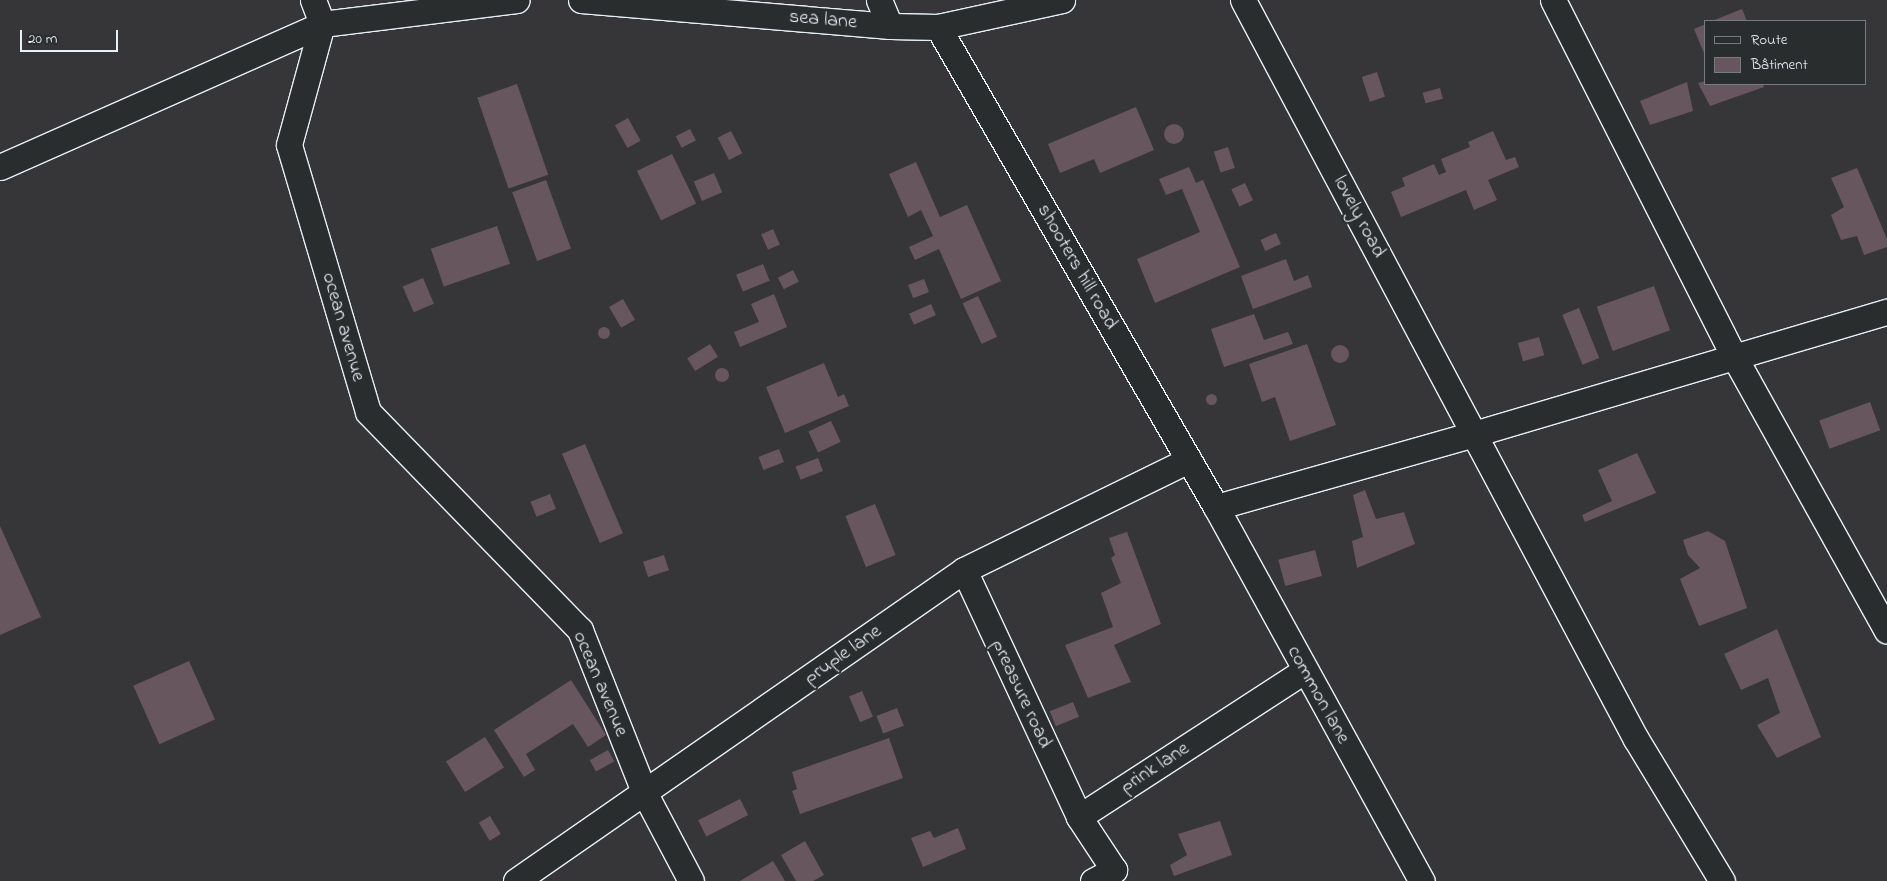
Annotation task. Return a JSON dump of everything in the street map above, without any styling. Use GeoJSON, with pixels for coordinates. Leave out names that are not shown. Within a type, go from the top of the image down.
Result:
{"type":"FeatureCollection","features":[{"type":"Feature","properties":{"kind":"street"},"geometry":{"type":"LineString","coordinates":[[314,0],[322,24]]}},
{"type":"Feature","properties":{"kind":"street"},"geometry":{"type":"LineString","coordinates":[[0,167],[322,24],[517,0]]}},
{"type":"Feature","properties":{"kind":"street","name":"sea lane"},"geometry":{"type":"LineString","coordinates":[[581,0],[890,26],[938,27],[1062,0]]}},
{"type":"Feature","properties":{"kind":"street"},"geometry":{"type":"LineString","coordinates":[[879,0],[890,26]]}},
{"type":"Feature","properties":{"kind":"street","name":"lovely road"},"geometry":{"type":"LineString","coordinates":[[1243,0],[1636,739],[1722,881]]}},
{"type":"Feature","properties":{"kind":"street"},"geometry":{"type":"LineString","coordinates":[[1553,0],[1735,358],[1887,631]]}},
{"type":"Feature","properties":{"kind":"street","name":"ocean avenue"},"geometry":{"type":"LineString","coordinates":[[322,24],[289,145],[368,412],[580,630],[645,794],[691,881]]}},
{"type":"Feature","properties":{"kind":"street","name":"shooters hill road"},"geometry":{"type":"LineString","coordinates":[[938,27],[1216,507]]}},
{"type":"Feature","properties":{"kind":"street"},"geometry":{"type":"LineString","coordinates":[[1216,507],[1474,434],[1887,312]]}},
{"type":"Feature","properties":{"kind":"street","name":"pruple lane"},"geometry":{"type":"LineString","coordinates":[[516,881],[645,794],[964,570],[1189,460]]}},
{"type":"Feature","properties":{"kind":"street","name":"common lane"},"geometry":{"type":"LineString","coordinates":[[1216,507],[1304,671],[1422,881]]}},
{"type":"Feature","properties":{"kind":"street","name":"preasure road"},"geometry":{"type":"LineString","coordinates":[[964,570],[1079,817]]}},
{"type":"Feature","properties":{"kind":"street","name":"prink lane"},"geometry":{"type":"LineString","coordinates":[[1079,817],[1304,671]]}},
{"type":"Feature","properties":{"kind":"street"},"geometry":{"type":"LineString","coordinates":[[1079,817],[1108,877]]}},
{"type":"Feature","properties":{"kind":"building"},"geometry":{"type":"Polygon","coordinates":[[[1742,9],[1747,20],[1714,20],[1742,9]]]}},
{"type":"Feature","properties":{"kind":"building"},"geometry":{"type":"Polygon","coordinates":[[[1704,25],[1704,53],[1694,29],[1704,25]]]}},
{"type":"Feature","properties":{"kind":"building"},"geometry":{"type":"Polygon","coordinates":[[[1377,72],[1385,97],[1370,102],[1362,77],[1377,72]]]}},
{"type":"Feature","properties":{"kind":"building"},"geometry":{"type":"Polygon","coordinates":[[[1687,82],[1693,111],[1650,125],[1640,101],[1687,82]]]}},
{"type":"Feature","properties":{"kind":"building"},"geometry":{"type":"Polygon","coordinates":[[[1704,82],[1704,85],[1763,85],[1764,87],[1710,106],[1698,83],[1704,82]]]}},
{"type":"Feature","properties":{"kind":"building"},"geometry":{"type":"Polygon","coordinates":[[[517,84],[548,175],[509,188],[477,98],[517,84]]]}},
{"type":"Feature","properties":{"kind":"building"},"geometry":{"type":"Polygon","coordinates":[[[1440,88],[1443,99],[1425,103],[1423,93],[1440,88]]]}},
{"type":"Feature","properties":{"kind":"building"},"geometry":{"type":"Polygon","coordinates":[[[1136,107],[1154,150],[1100,173],[1094,159],[1060,173],[1048,144],[1136,107]]]}},
{"type":"Feature","properties":{"kind":"building"},"geometry":{"type":"Polygon","coordinates":[[[628,118],[641,141],[627,148],[615,125],[628,118]]]}},
{"type":"Feature","properties":{"kind":"building"},"geometry":{"type":"Polygon","coordinates":[[[1174,124],[1181,127],[1184,134],[1181,141],[1174,144],[1167,141],[1164,134],[1167,127],[1174,124]]]}},
{"type":"Feature","properties":{"kind":"building"},"geometry":{"type":"Polygon","coordinates":[[[690,129],[696,141],[682,148],[676,136],[690,129]]]}},
{"type":"Feature","properties":{"kind":"building"},"geometry":{"type":"Polygon","coordinates":[[[731,131],[742,153],[729,160],[718,138],[731,131]]]}},
{"type":"Feature","properties":{"kind":"building"},"geometry":{"type":"Polygon","coordinates":[[[1493,131],[1506,160],[1515,157],[1519,167],[1488,180],[1497,200],[1474,210],[1466,190],[1401,217],[1391,192],[1405,186],[1402,178],[1434,164],[1439,175],[1446,172],[1441,159],[1470,147],[1468,142],[1493,131]]]}},
{"type":"Feature","properties":{"kind":"building"},"geometry":{"type":"Polygon","coordinates":[[[1228,147],[1235,168],[1221,173],[1214,152],[1228,147]]]}},
{"type":"Feature","properties":{"kind":"building"},"geometry":{"type":"Polygon","coordinates":[[[672,154],[696,203],[661,221],[637,171],[672,154]]]}},
{"type":"Feature","properties":{"kind":"building"},"geometry":{"type":"Polygon","coordinates":[[[916,162],[940,217],[967,205],[1001,281],[961,299],[939,249],[915,260],[909,247],[933,236],[921,210],[908,217],[889,174],[916,162]]]}},
{"type":"Feature","properties":{"kind":"building"},"geometry":{"type":"Polygon","coordinates":[[[1189,167],[1196,183],[1203,180],[1240,267],[1155,303],[1137,259],[1200,232],[1182,189],[1166,195],[1159,179],[1189,167]]]}},
{"type":"Feature","properties":{"kind":"building"},"geometry":{"type":"Polygon","coordinates":[[[1857,168],[1887,239],[1887,247],[1864,255],[1857,236],[1841,240],[1831,215],[1844,207],[1831,178],[1857,168]]]}},
{"type":"Feature","properties":{"kind":"building"},"geometry":{"type":"Polygon","coordinates":[[[714,173],[722,192],[702,201],[694,182],[714,173]]]}},
{"type":"Feature","properties":{"kind":"building"},"geometry":{"type":"Polygon","coordinates":[[[546,180],[571,249],[537,261],[512,192],[546,180]]]}},
{"type":"Feature","properties":{"kind":"building"},"geometry":{"type":"Polygon","coordinates":[[[1245,183],[1253,200],[1239,207],[1231,189],[1245,183]]]}},
{"type":"Feature","properties":{"kind":"building"},"geometry":{"type":"Polygon","coordinates":[[[497,226],[510,264],[444,287],[431,249],[497,226]]]}},
{"type":"Feature","properties":{"kind":"building"},"geometry":{"type":"Polygon","coordinates":[[[773,229],[780,245],[768,250],[761,234],[773,229]]]}},
{"type":"Feature","properties":{"kind":"building"},"geometry":{"type":"Polygon","coordinates":[[[1276,233],[1281,244],[1265,251],[1260,240],[1276,233]]]}},
{"type":"Feature","properties":{"kind":"building"},"geometry":{"type":"Polygon","coordinates":[[[1286,259],[1294,281],[1308,275],[1312,287],[1253,309],[1241,276],[1286,259]]]}},
{"type":"Feature","properties":{"kind":"building"},"geometry":{"type":"Polygon","coordinates":[[[763,264],[770,281],[743,292],[736,275],[763,264]]]}},
{"type":"Feature","properties":{"kind":"building"},"geometry":{"type":"Polygon","coordinates":[[[793,270],[799,282],[784,289],[778,278],[793,270]]]}},
{"type":"Feature","properties":{"kind":"building"},"geometry":{"type":"Polygon","coordinates":[[[423,278],[434,304],[414,312],[403,287],[423,278]]]}},
{"type":"Feature","properties":{"kind":"building"},"geometry":{"type":"Polygon","coordinates":[[[924,279],[929,292],[913,298],[908,285],[924,279]]]}},
{"type":"Feature","properties":{"kind":"building"},"geometry":{"type":"Polygon","coordinates":[[[1654,286],[1670,330],[1613,351],[1597,307],[1654,286]]]}},
{"type":"Feature","properties":{"kind":"building"},"geometry":{"type":"Polygon","coordinates":[[[774,294],[787,327],[740,347],[734,332],[759,322],[751,304],[774,294]]]}},
{"type":"Feature","properties":{"kind":"building"},"geometry":{"type":"Polygon","coordinates":[[[978,296],[997,337],[982,344],[963,303],[978,296]]]}},
{"type":"Feature","properties":{"kind":"building"},"geometry":{"type":"Polygon","coordinates":[[[623,299],[635,320],[621,328],[609,307],[623,299]]]}},
{"type":"Feature","properties":{"kind":"building"},"geometry":{"type":"Polygon","coordinates":[[[931,304],[936,315],[914,325],[909,314],[931,304]]]}},
{"type":"Feature","properties":{"kind":"building"},"geometry":{"type":"Polygon","coordinates":[[[1579,308],[1599,358],[1583,365],[1562,315],[1579,308]]]}},
{"type":"Feature","properties":{"kind":"building"},"geometry":{"type":"Polygon","coordinates":[[[1254,314],[1264,340],[1288,332],[1293,344],[1224,367],[1211,329],[1254,314]]]}},
{"type":"Feature","properties":{"kind":"building"},"geometry":{"type":"Polygon","coordinates":[[[604,327],[610,333],[604,339],[598,333],[604,327]]]}},
{"type":"Feature","properties":{"kind":"building"},"geometry":{"type":"Polygon","coordinates":[[[1539,337],[1544,355],[1523,361],[1518,343],[1539,337]]]}},
{"type":"Feature","properties":{"kind":"building"},"geometry":{"type":"Polygon","coordinates":[[[710,344],[718,357],[695,371],[687,358],[710,344]]]}},
{"type":"Feature","properties":{"kind":"building"},"geometry":{"type":"Polygon","coordinates":[[[1307,344],[1336,425],[1290,441],[1275,397],[1262,402],[1249,364],[1307,344]]]}},
{"type":"Feature","properties":{"kind":"building"},"geometry":{"type":"Polygon","coordinates":[[[1336,345],[1344,345],[1349,350],[1347,361],[1336,363],[1331,358],[1331,350],[1336,345]]]}},
{"type":"Feature","properties":{"kind":"building"},"geometry":{"type":"Polygon","coordinates":[[[824,363],[838,397],[844,394],[849,406],[785,433],[766,387],[824,363]]]}},
{"type":"Feature","properties":{"kind":"building"},"geometry":{"type":"Polygon","coordinates":[[[722,368],[727,370],[729,375],[727,380],[722,382],[717,380],[715,375],[717,370],[722,368]]]}},
{"type":"Feature","properties":{"kind":"building"},"geometry":{"type":"Polygon","coordinates":[[[1211,393],[1217,399],[1211,405],[1205,399],[1211,393]]]}},
{"type":"Feature","properties":{"kind":"building"},"geometry":{"type":"Polygon","coordinates":[[[1870,402],[1880,430],[1830,449],[1819,420],[1870,402]]]}},
{"type":"Feature","properties":{"kind":"building"},"geometry":{"type":"Polygon","coordinates":[[[831,421],[841,442],[818,452],[808,432],[831,421]]]}},
{"type":"Feature","properties":{"kind":"building"},"geometry":{"type":"Polygon","coordinates":[[[585,444],[623,533],[600,543],[562,454],[585,444]]]}},
{"type":"Feature","properties":{"kind":"building"},"geometry":{"type":"Polygon","coordinates":[[[779,449],[784,462],[763,470],[758,457],[779,449]]]}},
{"type":"Feature","properties":{"kind":"building"},"geometry":{"type":"Polygon","coordinates":[[[1637,453],[1656,493],[1585,522],[1582,515],[1612,501],[1598,470],[1637,453]]]}},
{"type":"Feature","properties":{"kind":"building"},"geometry":{"type":"Polygon","coordinates":[[[818,458],[823,471],[801,480],[796,467],[818,458]]]}},
{"type":"Feature","properties":{"kind":"building"},"geometry":{"type":"Polygon","coordinates":[[[1365,490],[1376,519],[1404,512],[1415,544],[1357,568],[1352,541],[1363,537],[1353,495],[1365,490]]]}},
{"type":"Feature","properties":{"kind":"building"},"geometry":{"type":"Polygon","coordinates":[[[550,494],[556,509],[537,517],[531,502],[550,494]]]}},
{"type":"Feature","properties":{"kind":"building"},"geometry":{"type":"Polygon","coordinates":[[[875,504],[896,555],[866,567],[845,516],[875,504]]]}},
{"type":"Feature","properties":{"kind":"building"},"geometry":{"type":"Polygon","coordinates":[[[0,526],[41,617],[0,635],[0,526]]]}},
{"type":"Feature","properties":{"kind":"building"},"geometry":{"type":"Polygon","coordinates":[[[1708,531],[1725,541],[1747,608],[1699,626],[1680,579],[1700,568],[1688,555],[1683,540],[1708,531]]]}},
{"type":"Feature","properties":{"kind":"building"},"geometry":{"type":"Polygon","coordinates":[[[1127,532],[1161,624],[1114,645],[1131,682],[1088,698],[1065,645],[1113,627],[1101,593],[1121,583],[1111,558],[1115,555],[1109,538],[1127,532]]]}},
{"type":"Feature","properties":{"kind":"building"},"geometry":{"type":"Polygon","coordinates":[[[1315,550],[1322,576],[1285,586],[1278,560],[1315,550]]]}},
{"type":"Feature","properties":{"kind":"building"},"geometry":{"type":"Polygon","coordinates":[[[664,555],[669,570],[648,577],[643,562],[664,555]]]}},
{"type":"Feature","properties":{"kind":"building"},"geometry":{"type":"Polygon","coordinates":[[[1777,629],[1821,737],[1777,758],[1757,725],[1780,713],[1768,678],[1741,690],[1724,654],[1777,629]]]}},
{"type":"Feature","properties":{"kind":"building"},"geometry":{"type":"Polygon","coordinates":[[[189,661],[215,719],[159,744],[133,686],[189,661]]]}},
{"type":"Feature","properties":{"kind":"building"},"geometry":{"type":"Polygon","coordinates":[[[571,680],[606,735],[588,747],[573,724],[526,754],[535,770],[524,777],[494,730],[571,680]]]}},
{"type":"Feature","properties":{"kind":"building"},"geometry":{"type":"Polygon","coordinates":[[[862,691],[873,717],[860,722],[849,696],[862,691]]]}},
{"type":"Feature","properties":{"kind":"building"},"geometry":{"type":"Polygon","coordinates":[[[1073,702],[1079,717],[1056,726],[1050,711],[1073,702]]]}},
{"type":"Feature","properties":{"kind":"building"},"geometry":{"type":"Polygon","coordinates":[[[897,708],[904,726],[883,734],[876,716],[897,708]]]}},
{"type":"Feature","properties":{"kind":"building"},"geometry":{"type":"Polygon","coordinates":[[[485,737],[504,768],[465,792],[446,761],[485,737]]]}},
{"type":"Feature","properties":{"kind":"building"},"geometry":{"type":"Polygon","coordinates":[[[889,738],[903,778],[800,814],[792,791],[797,789],[792,772],[889,738]]]}},
{"type":"Feature","properties":{"kind":"building"},"geometry":{"type":"Polygon","coordinates":[[[608,750],[614,761],[596,772],[590,760],[608,750]]]}},
{"type":"Feature","properties":{"kind":"building"},"geometry":{"type":"Polygon","coordinates":[[[740,799],[748,815],[706,836],[698,820],[740,799]]]}},
{"type":"Feature","properties":{"kind":"building"},"geometry":{"type":"Polygon","coordinates":[[[490,816],[501,834],[490,841],[479,823],[490,816]]]}},
{"type":"Feature","properties":{"kind":"building"},"geometry":{"type":"Polygon","coordinates":[[[1220,821],[1232,855],[1174,876],[1170,865],[1187,855],[1178,834],[1220,821]]]}},
{"type":"Feature","properties":{"kind":"building"},"geometry":{"type":"Polygon","coordinates":[[[958,828],[966,849],[923,867],[911,838],[930,831],[934,838],[958,828]]]}},
{"type":"Feature","properties":{"kind":"building"},"geometry":{"type":"Polygon","coordinates":[[[805,841],[824,875],[813,881],[796,881],[781,855],[805,841]]]}},
{"type":"Feature","properties":{"kind":"building"},"geometry":{"type":"Polygon","coordinates":[[[773,861],[785,881],[740,881],[773,861]]]}}]}
